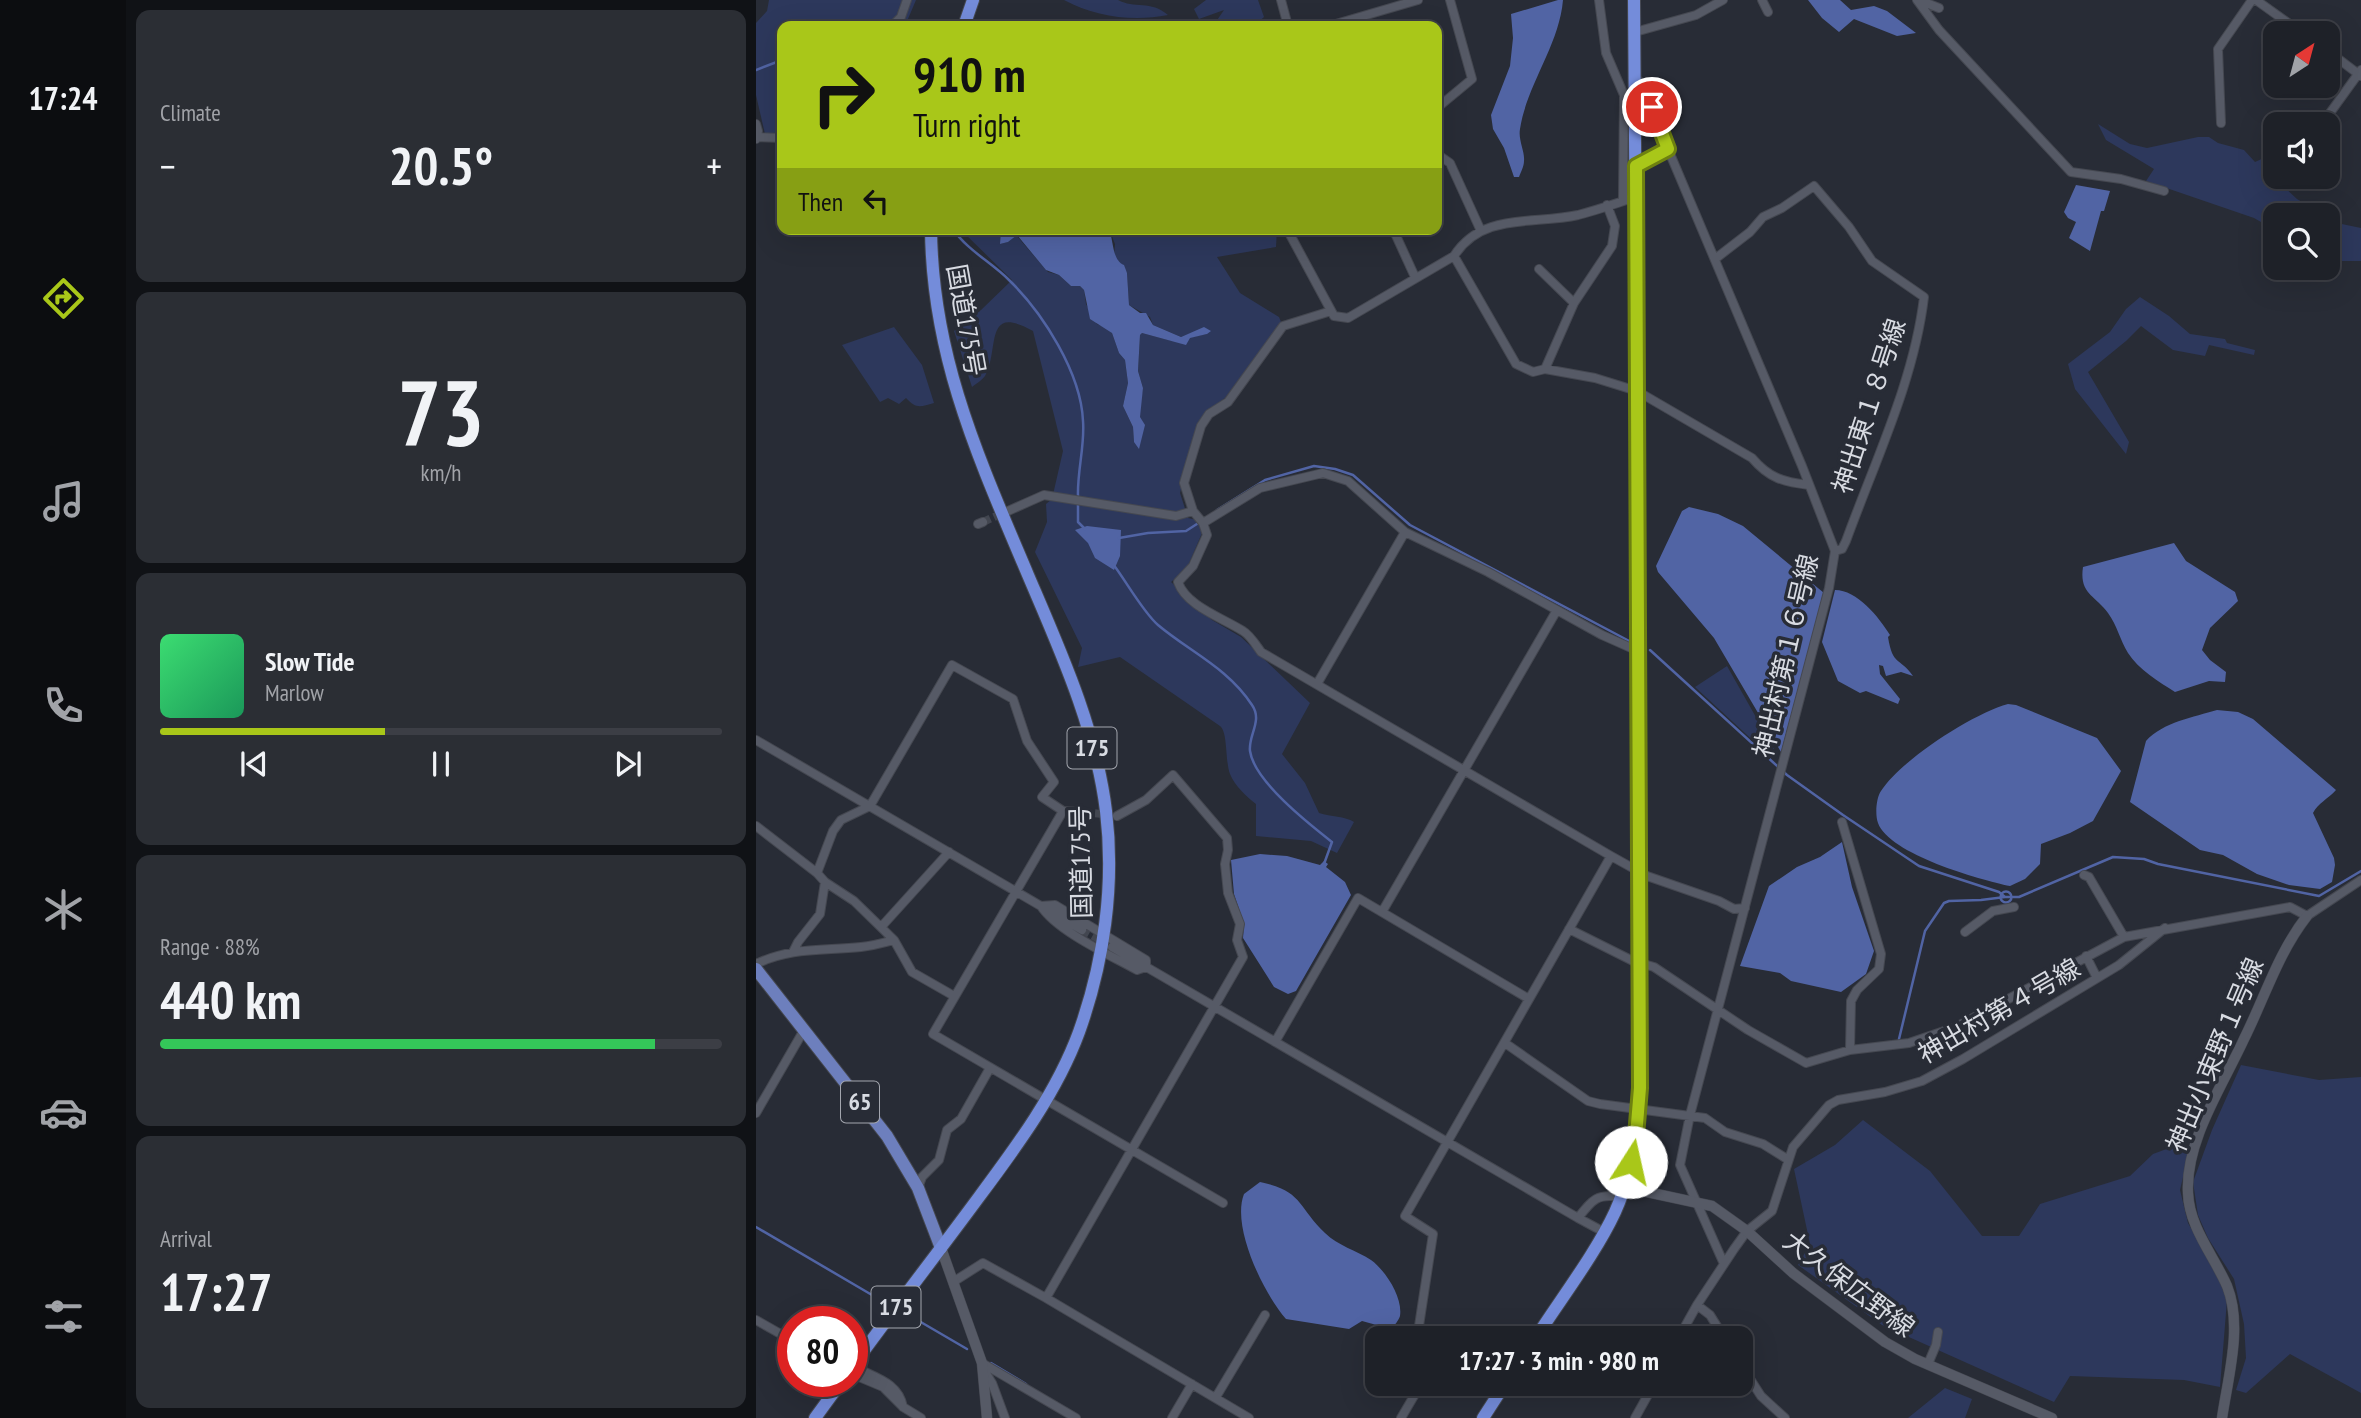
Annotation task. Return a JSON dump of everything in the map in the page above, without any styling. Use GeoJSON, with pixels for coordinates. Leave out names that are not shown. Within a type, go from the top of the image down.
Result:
{"type":"FeatureCollection","features":[{"type":"Feature","properties":{"kind":"highway"},"geometry":{"type":"LineString","coordinates":[[966,21],[973,0]]}},
{"type":"Feature","properties":{"kind":"highway"},"geometry":{"type":"LineString","coordinates":[[1543,1326],[1604,1233],[1622,1192],[1636,1136],[1639,1108],[1641,964],[1634,0]]}},
{"type":"Feature","properties":{"kind":"highway","name":"国道175号"},"geometry":{"type":"LineString","coordinates":[[868,1352],[1010,1156],[1046,1100],[1079,1032],[1106,949],[1104,934],[1109,890],[1109,847],[1106,809],[1097,763],[1080,704],[1061,653],[982,466],[951,379],[937,314],[931,264],[931,235]]}},
{"type":"Feature","properties":{"kind":"highway"},"geometry":{"type":"LineString","coordinates":[[1483,1418],[1497,1396]]}},
{"type":"Feature","properties":{"kind":"highway"},"geometry":{"type":"LineString","coordinates":[[815,1418],[830,1397]]}},
{"type":"Feature","properties":{"kind":"main road","name":"65"},"geometry":{"type":"LineString","coordinates":[[756,967],[887,1136],[918,1188],[941,1248]]}},
{"type":"Feature","properties":{"kind":"street"},"geometry":{"type":"LineString","coordinates":[[897,21],[907,0]]}},
{"type":"Feature","properties":{"kind":"street"},"geometry":{"type":"LineString","coordinates":[[1281,0],[1287,21]]}},
{"type":"Feature","properties":{"kind":"street"},"geometry":{"type":"LineString","coordinates":[[1353,21],[1418,0]]}},
{"type":"Feature","properties":{"kind":"street"},"geometry":{"type":"LineString","coordinates":[[1442,104],[1472,79],[1450,0]]}},
{"type":"Feature","properties":{"kind":"street"},"geometry":{"type":"LineString","coordinates":[[1599,0],[1606,53],[1624,95],[1623,201]]}},
{"type":"Feature","properties":{"kind":"street"},"geometry":{"type":"LineString","coordinates":[[1634,32],[1696,15],[1723,0]]}},
{"type":"Feature","properties":{"kind":"street"},"geometry":{"type":"LineString","coordinates":[[1762,0],[1768,12]]}},
{"type":"Feature","properties":{"kind":"street"},"geometry":{"type":"LineString","coordinates":[[1918,0],[1939,8]]}},
{"type":"Feature","properties":{"kind":"street"},"geometry":{"type":"LineString","coordinates":[[1918,0],[1939,30],[2071,172],[2121,179],[2164,191]]}},
{"type":"Feature","properties":{"kind":"street"},"geometry":{"type":"LineString","coordinates":[[2221,124],[2218,49],[2254,0],[2285,21]]}},
{"type":"Feature","properties":{"kind":"street"},"geometry":{"type":"LineString","coordinates":[[2331,112],[2360,73],[2340,59]]}},
{"type":"Feature","properties":{"kind":"street","name":"神出村第１６号線"},"geometry":{"type":"LineString","coordinates":[[1635,77],[1644,86],[1835,551],[1829,588],[1690,1115],[1680,1165],[1724,1264]]}},
{"type":"Feature","properties":{"kind":"street"},"geometry":{"type":"LineString","coordinates":[[756,124],[757,138],[777,138]]}},
{"type":"Feature","properties":{"kind":"street"},"geometry":{"type":"LineString","coordinates":[[1636,166],[1668,149]]}},
{"type":"Feature","properties":{"kind":"street"},"geometry":{"type":"LineString","coordinates":[[1442,157],[1450,163],[1481,231]]}},
{"type":"Feature","properties":{"kind":"street","name":"神出東１８号線"},"geometry":{"type":"LineString","coordinates":[[1715,259],[1750,232],[1763,217],[1782,208],[1814,186],[1849,227],[1871,261],[1924,297],[1920,326],[1898,400],[1846,541],[1842,549],[1835,551]]}},
{"type":"Feature","properties":{"kind":"street"},"geometry":{"type":"LineString","coordinates":[[1290,235],[1334,316],[1348,318],[1454,256],[1462,244],[1493,224],[1579,215],[1636,197]]}},
{"type":"Feature","properties":{"kind":"street"},"geometry":{"type":"LineString","coordinates":[[1545,369],[1574,303],[1612,246],[1615,226],[1607,205]]}},
{"type":"Feature","properties":{"kind":"street"},"geometry":{"type":"LineString","coordinates":[[1396,235],[1415,277]]}},
{"type":"Feature","properties":{"kind":"street"},"geometry":{"type":"LineString","coordinates":[[1454,256],[1516,364],[1533,372],[1545,369],[1595,378],[1637,391],[1752,458],[1764,473],[1792,483],[1809,485]]}},
{"type":"Feature","properties":{"kind":"street"},"geometry":{"type":"LineString","coordinates":[[1539,269],[1574,303]]}},
{"type":"Feature","properties":{"kind":"street"},"geometry":{"type":"LineString","coordinates":[[1331,311],[1283,326],[1228,402],[1209,414],[1201,426],[1184,483],[1193,511],[1203,523],[1206,534],[1193,566],[1178,582],[1181,590],[1213,616],[1246,632],[1261,652],[1611,856],[1647,876],[1719,901],[1734,909],[1745,908]]}},
{"type":"Feature","properties":{"kind":"street"},"geometry":{"type":"LineString","coordinates":[[1203,523],[1260,488],[1323,473],[1348,481],[1405,532],[1488,572],[1602,635],[1638,651]]}},
{"type":"Feature","properties":{"kind":"street"},"geometry":{"type":"LineString","coordinates":[[1008,511],[1044,495],[1176,516],[1193,511]]}},
{"type":"Feature","properties":{"kind":"street"},"geometry":{"type":"LineString","coordinates":[[1317,684],[1405,532]]}},
{"type":"Feature","properties":{"kind":"street"},"geometry":{"type":"LineString","coordinates":[[1382,912],[1557,610]]}},
{"type":"Feature","properties":{"kind":"street"},"geometry":{"type":"LineString","coordinates":[[817,873],[833,831],[841,820],[870,806],[953,665],[1013,699],[1027,741],[1054,782],[1042,797],[1063,811],[1083,812]]}},
{"type":"Feature","properties":{"kind":"street"},"geometry":{"type":"LineString","coordinates":[[756,740],[1082,930]]}},
{"type":"Feature","properties":{"kind":"street"},"geometry":{"type":"LineString","coordinates":[[1046,1298],[1242,957],[1237,940],[1240,925],[1228,893],[1225,864],[1227,838],[1173,775],[1146,800],[1117,816]]}},
{"type":"Feature","properties":{"kind":"street"},"geometry":{"type":"LineString","coordinates":[[1063,811],[933,1034],[1223,1203]]}},
{"type":"Feature","properties":{"kind":"street"},"geometry":{"type":"LineString","coordinates":[[1842,822],[1881,954],[1879,969],[1857,990],[1850,1001],[1850,1050]]}},
{"type":"Feature","properties":{"kind":"street"},"geometry":{"type":"LineString","coordinates":[[756,826],[825,882],[854,901],[882,926],[894,940],[912,972],[954,996]]}},
{"type":"Feature","properties":{"kind":"street"},"geometry":{"type":"LineString","coordinates":[[882,926],[948,852]]}},
{"type":"Feature","properties":{"kind":"street"},"geometry":{"type":"LineString","coordinates":[[1419,1326],[1433,1234],[1405,1216],[1611,856]]}},
{"type":"Feature","properties":{"kind":"street"},"geometry":{"type":"LineString","coordinates":[[2084,875],[2089,877],[2124,937]]}},
{"type":"Feature","properties":{"kind":"street"},"geometry":{"type":"LineString","coordinates":[[1569,929],[1641,964],[1654,967],[1748,1030],[1806,1063],[1850,1050],[1909,1043],[1956,1027],[2124,937],[2290,907],[2307,916],[2361,880]]}},
{"type":"Feature","properties":{"kind":"street"},"geometry":{"type":"LineString","coordinates":[[793,952],[820,914],[825,882]]}},
{"type":"Feature","properties":{"kind":"street"},"geometry":{"type":"LineString","coordinates":[[1275,1042],[1358,898],[1529,999]]}},
{"type":"Feature","properties":{"kind":"street"},"geometry":{"type":"LineString","coordinates":[[1041,906],[1055,905],[1146,960],[1146,967]]}},
{"type":"Feature","properties":{"kind":"street"},"geometry":{"type":"LineString","coordinates":[[1041,906],[1048,917],[1106,949],[1137,970],[1146,967],[1604,1233]]}},
{"type":"Feature","properties":{"kind":"street"},"geometry":{"type":"LineString","coordinates":[[1965,932],[1993,911],[2014,907]]}},
{"type":"Feature","properties":{"kind":"street","name":"神出小束野１号線"},"geometry":{"type":"LineString","coordinates":[[2222,1418],[2233,1343],[2234,1310],[2228,1288],[2200,1234],[2190,1208],[2188,1172],[2201,1130],[2283,952],[2307,916]]}},
{"type":"Feature","properties":{"kind":"street","name":"神出村第４号線"},"geometry":{"type":"LineString","coordinates":[[1685,1326],[1747,1231],[1772,1211],[1793,1147],[1829,1105],[1838,1100],[1922,1081],[2119,965],[2165,928]]}},
{"type":"Feature","properties":{"kind":"street"},"geometry":{"type":"LineString","coordinates":[[756,967],[775,955],[815,948],[862,947],[894,940]]}},
{"type":"Feature","properties":{"kind":"street"},"geometry":{"type":"LineString","coordinates":[[2086,956],[2097,978]]}},
{"type":"Feature","properties":{"kind":"street"},"geometry":{"type":"LineString","coordinates":[[756,1113],[804,1030]]}},
{"type":"Feature","properties":{"kind":"street"},"geometry":{"type":"LineString","coordinates":[[1505,1042],[1588,1101],[1705,1118],[1725,1132],[1763,1144],[1787,1159]]}},
{"type":"Feature","properties":{"kind":"street"},"geometry":{"type":"LineString","coordinates":[[918,1188],[922,1177],[939,1160],[947,1129],[961,1119],[990,1068]]}},
{"type":"Feature","properties":{"kind":"street"},"geometry":{"type":"LineString","coordinates":[[1578,1217],[1591,1201],[1622,1192]]}},
{"type":"Feature","properties":{"kind":"street","name":"大久保広野線"},"geometry":{"type":"LineString","coordinates":[[1622,1192],[1696,1201],[1712,1206],[1747,1231],[1793,1273],[1885,1342],[1928,1364],[2052,1418]]}},
{"type":"Feature","properties":{"kind":"street"},"geometry":{"type":"LineString","coordinates":[[941,1248],[983,1366],[1005,1418]]}},
{"type":"Feature","properties":{"kind":"street"},"geometry":{"type":"LineString","coordinates":[[953,1282],[983,1263],[1249,1418]]}},
{"type":"Feature","properties":{"kind":"street"},"geometry":{"type":"LineString","coordinates":[[1697,1305],[1710,1315],[1717,1326]]}},
{"type":"Feature","properties":{"kind":"street"},"geometry":{"type":"LineString","coordinates":[[1216,1397],[1265,1315]]}},
{"type":"Feature","properties":{"kind":"street"},"geometry":{"type":"LineString","coordinates":[[756,1320],[777,1331]]}},
{"type":"Feature","properties":{"kind":"street"},"geometry":{"type":"LineString","coordinates":[[1928,1364],[1938,1332]]}},
{"type":"Feature","properties":{"kind":"street"},"geometry":{"type":"LineString","coordinates":[[983,1366],[987,1418]]}},
{"type":"Feature","properties":{"kind":"street"},"geometry":{"type":"LineString","coordinates":[[983,1366],[1076,1418]]}},
{"type":"Feature","properties":{"kind":"street"},"geometry":{"type":"LineString","coordinates":[[868,1373],[890,1384],[901,1396],[903,1407]]}},
{"type":"Feature","properties":{"kind":"street"},"geometry":{"type":"LineString","coordinates":[[868,1381],[883,1387],[903,1407],[921,1418]]}},
{"type":"Feature","properties":{"kind":"street"},"geometry":{"type":"LineString","coordinates":[[1172,1418],[1192,1384]]}},
{"type":"Feature","properties":{"kind":"street"},"geometry":{"type":"LineString","coordinates":[[1753,1384],[1761,1396],[1784,1418]]}},
{"type":"Feature","properties":{"kind":"street"},"geometry":{"type":"LineString","coordinates":[[1401,1418],[1414,1396]]}},
{"type":"Feature","properties":{"kind":"street"},"geometry":{"type":"LineString","coordinates":[[1635,1418],[1647,1396]]}},
{"type":"Feature","properties":{"kind":"shaded area"},"geometry":{"type":"Polygon","coordinates":[[[769,0],[916,0],[907,21],[777,21],[777,133],[765,134],[756,95],[756,23],[767,11],[769,0]]]}},
{"type":"Feature","properties":{"kind":"shaded area"},"geometry":{"type":"Polygon","coordinates":[[[1064,0],[1118,0],[1149,6],[1168,15],[1128,18],[1102,14],[1064,0]]]}},
{"type":"Feature","properties":{"kind":"shaded area"},"geometry":{"type":"Polygon","coordinates":[[[1206,0],[1258,0],[1264,17],[1260,21],[1216,21],[1224,10],[1199,19],[1194,9],[1206,0]]]}},
{"type":"Feature","properties":{"kind":"shaded area"},"geometry":{"type":"Polygon","coordinates":[[[1563,0],[1556,33],[1529,96],[1520,129],[1524,165],[1519,177],[1514,177],[1504,148],[1493,129],[1491,115],[1510,66],[1513,38],[1511,14],[1563,0]]]}},
{"type":"Feature","properties":{"kind":"shaded area"},"geometry":{"type":"Polygon","coordinates":[[[1808,0],[1840,0],[1851,10],[1874,6],[1887,11],[1916,33],[1897,36],[1854,19],[1839,32],[1822,18],[1808,0]]]}},
{"type":"Feature","properties":{"kind":"shaded area"},"geometry":{"type":"Polygon","coordinates":[[[2098,124],[2130,144],[2147,148],[2209,137],[2218,143],[2244,150],[2255,162],[2263,158],[2263,189],[2286,189],[2304,203],[2263,203],[2263,223],[2146,181],[2154,169],[2106,140],[2098,124]]]}},
{"type":"Feature","properties":{"kind":"shaded area"},"geometry":{"type":"Polygon","coordinates":[[[2076,185],[2110,191],[2104,211],[2101,211],[2090,251],[2069,238],[2076,222],[2064,212],[2076,185]]]}},
{"type":"Feature","properties":{"kind":"shaded area"},"geometry":{"type":"Polygon","coordinates":[[[2340,224],[2361,228],[2361,261],[2340,261],[2340,224]]]}},
{"type":"Feature","properties":{"kind":"shaded area"},"geometry":{"type":"Polygon","coordinates":[[[966,235],[1001,235],[1000,244],[1008,242],[1016,235],[1048,272],[1059,275],[1071,286],[1080,286],[1084,290],[1086,304],[1097,324],[1109,329],[1119,353],[1125,360],[1128,383],[1123,406],[1133,427],[1134,442],[1143,388],[1138,371],[1140,335],[1142,333],[1172,341],[1207,334],[1191,333],[1181,337],[1153,325],[1150,317],[1129,305],[1127,273],[1114,256],[1115,244],[1111,235],[1277,235],[1276,247],[1217,257],[1240,293],[1279,317],[1281,322],[1225,398],[1205,413],[1190,452],[1180,493],[1188,518],[1197,520],[1202,533],[1187,568],[1171,582],[1212,620],[1241,637],[1310,703],[1282,754],[1305,783],[1319,813],[1354,822],[1337,853],[1311,841],[1256,836],[1256,804],[1238,787],[1230,774],[1223,729],[1220,726],[1120,657],[1078,667],[1082,648],[1035,552],[1047,522],[1046,504],[1052,499],[1063,451],[1033,331],[1007,322],[1000,326],[985,376],[972,387],[954,331],[1012,280],[966,235]]]}},
{"type":"Feature","properties":{"kind":"shaded area"},"geometry":{"type":"Polygon","coordinates":[[[1001,235],[1017,235],[1008,242],[1000,244],[1001,235]]]}},
{"type":"Feature","properties":{"kind":"shaded area"},"geometry":{"type":"Polygon","coordinates":[[[1017,235],[1110,235],[1115,255],[1127,273],[1129,305],[1140,313],[1146,313],[1153,325],[1181,337],[1204,327],[1211,331],[1190,338],[1186,345],[1142,333],[1140,335],[1138,371],[1143,388],[1140,417],[1145,425],[1139,449],[1134,442],[1133,427],[1123,406],[1128,383],[1125,360],[1119,353],[1112,333],[1090,319],[1084,290],[1080,286],[1071,286],[1059,275],[1046,270],[1017,235]]]}},
{"type":"Feature","properties":{"kind":"shaded area"},"geometry":{"type":"Polygon","coordinates":[[[2140,297],[2190,334],[2225,339],[2227,343],[2255,350],[2254,355],[2209,345],[2205,356],[2173,350],[2141,326],[2088,372],[2129,442],[2126,454],[2075,389],[2068,364],[2110,332],[2126,309],[2140,297]]]}},
{"type":"Feature","properties":{"kind":"shaded area"},"geometry":{"type":"Polygon","coordinates":[[[894,327],[922,365],[934,403],[918,406],[906,398],[899,404],[888,398],[880,402],[842,345],[894,327]]]}},
{"type":"Feature","properties":{"kind":"shaded area"},"geometry":{"type":"Polygon","coordinates":[[[1689,507],[1718,514],[1743,526],[1824,593],[1781,752],[1714,638],[1658,572],[1656,566],[1682,511],[1689,507]]]}},
{"type":"Feature","properties":{"kind":"shaded area"},"geometry":{"type":"Polygon","coordinates":[[[1087,526],[1121,530],[1120,556],[1114,570],[1095,558],[1088,543],[1075,530],[1087,526]]]}},
{"type":"Feature","properties":{"kind":"shaded area"},"geometry":{"type":"Polygon","coordinates":[[[2174,543],[2186,561],[2235,592],[2238,601],[2210,628],[2202,650],[2226,672],[2225,682],[2209,681],[2175,692],[2149,675],[2132,659],[2111,618],[2086,589],[2082,576],[2083,567],[2174,543]]]}},
{"type":"Feature","properties":{"kind":"shaded area"},"geometry":{"type":"Polygon","coordinates":[[[1835,590],[1851,594],[1874,613],[1890,635],[1888,637],[1894,657],[1913,676],[1901,672],[1886,676],[1883,666],[1879,665],[1880,674],[1900,699],[1898,704],[1866,691],[1860,693],[1838,681],[1822,642],[1835,590]]]}},
{"type":"Feature","properties":{"kind":"shaded area"},"geometry":{"type":"Polygon","coordinates":[[[1727,666],[1774,749],[1772,758],[1695,687],[1727,666]]]}},
{"type":"Feature","properties":{"kind":"shaded area"},"geometry":{"type":"Polygon","coordinates":[[[2008,704],[2097,738],[2121,771],[2093,821],[2041,844],[2040,864],[2025,879],[2010,886],[1958,872],[1899,845],[1878,823],[1876,811],[1881,791],[1920,752],[1976,717],[2008,704]]]}},
{"type":"Feature","properties":{"kind":"shaded area"},"geometry":{"type":"Polygon","coordinates":[[[2217,710],[2238,712],[2253,719],[2336,790],[2313,813],[2334,858],[2332,882],[2320,889],[2289,885],[2257,874],[2223,855],[2200,850],[2130,802],[2146,741],[2170,725],[2217,710]]]}},
{"type":"Feature","properties":{"kind":"shaded area"},"geometry":{"type":"Polygon","coordinates":[[[1842,842],[1852,887],[1874,951],[1866,974],[1841,992],[1791,981],[1780,973],[1740,966],[1769,886],[1842,842]]]}},
{"type":"Feature","properties":{"kind":"shaded area"},"geometry":{"type":"Polygon","coordinates":[[[1260,854],[1287,856],[1320,865],[1324,861],[1328,864],[1326,867],[1345,882],[1351,895],[1296,991],[1288,994],[1274,987],[1243,938],[1244,924],[1234,894],[1231,860],[1260,854]]]}},
{"type":"Feature","properties":{"kind":"shaded area"},"geometry":{"type":"Polygon","coordinates":[[[2241,1065],[2319,1080],[2361,1077],[2361,1393],[2290,1354],[2246,1393],[2236,1390],[2246,1358],[2244,1324],[2234,1279],[2208,1238],[2198,1215],[2193,1182],[2212,1130],[2241,1065]]]}},
{"type":"Feature","properties":{"kind":"shaded area"},"geometry":{"type":"Polygon","coordinates":[[[1863,1120],[1930,1171],[1982,1236],[2019,1236],[2040,1204],[2130,1176],[2153,1154],[2172,1147],[2190,1147],[2180,1190],[2188,1223],[2213,1266],[2227,1300],[2220,1387],[2184,1380],[2070,1376],[2054,1402],[1882,1325],[1798,1265],[1810,1244],[1794,1169],[1835,1145],[1863,1120]]]}},
{"type":"Feature","properties":{"kind":"shaded area"},"geometry":{"type":"Polygon","coordinates":[[[1260,1182],[1284,1190],[1298,1201],[1330,1237],[1371,1260],[1382,1270],[1399,1301],[1399,1318],[1394,1326],[1362,1321],[1349,1329],[1286,1319],[1268,1294],[1252,1260],[1242,1224],[1244,1194],[1260,1182]]]}},
{"type":"Feature","properties":{"kind":"shaded area"},"geometry":{"type":"Polygon","coordinates":[[[1945,1388],[1972,1399],[1965,1418],[1908,1418],[1945,1388]]]}},
{"type":"Feature","properties":{"kind":"waterway"},"geometry":{"type":"LineString","coordinates":[[756,70],[777,62]]}},
{"type":"Feature","properties":{"kind":"waterway"},"geometry":{"type":"LineString","coordinates":[[958,235],[1002,274],[1035,309],[1068,364],[1081,403],[1083,421],[1078,497]]}},
{"type":"Feature","properties":{"kind":"waterway"},"geometry":{"type":"LineString","coordinates":[[1217,510],[1265,480],[1314,466],[1335,469],[1353,475],[1410,525],[1633,643]]}},
{"type":"Feature","properties":{"kind":"waterway"},"geometry":{"type":"LineString","coordinates":[[1078,503],[1078,522],[1085,529]]}},
{"type":"Feature","properties":{"kind":"waterway"},"geometry":{"type":"LineString","coordinates":[[1119,538],[1186,531],[1200,522]]}},
{"type":"Feature","properties":{"kind":"waterway"},"geometry":{"type":"LineString","coordinates":[[1113,564],[1152,619],[1232,681],[1252,705],[1256,717],[1250,745],[1254,763],[1284,801],[1332,842],[1324,864]]}},
{"type":"Feature","properties":{"kind":"waterway"},"geometry":{"type":"LineString","coordinates":[[1650,650],[1787,775],[1843,815],[1919,866],[1999,892],[2005,897],[2019,897],[2113,857],[2144,859],[2319,896],[2361,871]]}},
{"type":"Feature","properties":{"kind":"waterway"},"geometry":{"type":"LineString","coordinates":[[2006,892],[2010,893],[2011,897],[2010,901],[2006,902],[2002,901],[2001,897],[2002,893],[2006,892]]}},
{"type":"Feature","properties":{"kind":"waterway"},"geometry":{"type":"LineString","coordinates":[[1899,1039],[1925,931],[1944,903],[2005,897]]}},
{"type":"Feature","properties":{"kind":"waterway"},"geometry":{"type":"LineString","coordinates":[[756,1227],[872,1295]]}},
{"type":"Feature","properties":{"kind":"waterway"},"geometry":{"type":"LineString","coordinates":[[907,1314],[967,1349]]}},
{"type":"Feature","properties":{"kind":"waterway"},"geometry":{"type":"LineString","coordinates":[[991,1363],[1026,1384]]}},
{"type":"Feature","properties":{"kind":"tunnel"},"geometry":{"type":"LineString","coordinates":[[983,522],[1005,512]]}},
{"type":"Feature","properties":{"kind":"tunnel"},"geometry":{"type":"LineString","coordinates":[[1083,812],[1111,815]]}},
{"type":"Feature","properties":{"kind":"tunnel"},"geometry":{"type":"LineString","coordinates":[[1082,930],[1104,942]]}},
{"type":"Feature","properties":{"kind":"route"},"geometry":{"type":"LineString","coordinates":[[1631,1162],[1640,1088],[1641,964],[1636,166],[1668,149],[1652,107]]}}]}
